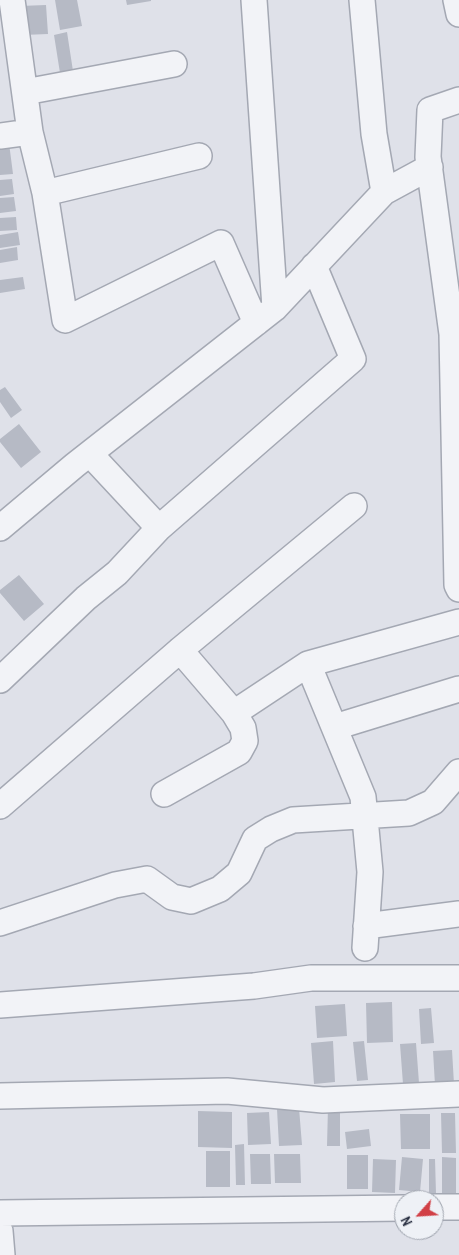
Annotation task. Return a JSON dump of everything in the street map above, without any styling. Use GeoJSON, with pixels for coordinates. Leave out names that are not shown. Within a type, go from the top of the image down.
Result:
{"type":"FeatureCollection","features":[{"type":"Feature","properties":{"kind":"street"},"geometry":{"type":"LineString","coordinates":[[12,0],[30,132],[45,193],[65,320],[221,243],[266,316]]}},
{"type":"Feature","properties":{"kind":"street"},"geometry":{"type":"LineString","coordinates":[[254,0],[266,316]]}},
{"type":"Feature","properties":{"kind":"street"},"geometry":{"type":"LineString","coordinates":[[362,0],[374,134],[384,192]]}},
{"type":"Feature","properties":{"kind":"street"},"geometry":{"type":"LineString","coordinates":[[456,0],[459,14]]}},
{"type":"Feature","properties":{"kind":"street"},"geometry":{"type":"LineString","coordinates":[[25,92],[174,64]]}},
{"type":"Feature","properties":{"kind":"street"},"geometry":{"type":"LineString","coordinates":[[459,100],[430,110],[430,167],[456,333],[457,585],[459,589]]}},
{"type":"Feature","properties":{"kind":"street"},"geometry":{"type":"LineString","coordinates":[[0,136],[30,132]]}},
{"type":"Feature","properties":{"kind":"street"},"geometry":{"type":"LineString","coordinates":[[45,193],[199,156]]}},
{"type":"Feature","properties":{"kind":"street"},"geometry":{"type":"LineString","coordinates":[[0,528],[90,454],[266,316],[384,192],[430,167]]}},
{"type":"Feature","properties":{"kind":"street"},"geometry":{"type":"LineString","coordinates":[[0,680],[86,598],[117,572],[159,528],[354,359],[314,266]]}},
{"type":"Feature","properties":{"kind":"street"},"geometry":{"type":"LineString","coordinates":[[90,454],[159,528]]}},
{"type":"Feature","properties":{"kind":"street"},"geometry":{"type":"LineString","coordinates":[[0,806],[180,650],[354,506]]}},
{"type":"Feature","properties":{"kind":"street"},"geometry":{"type":"LineString","coordinates":[[234,713],[308,664],[459,622]]}},
{"type":"Feature","properties":{"kind":"street"},"geometry":{"type":"LineString","coordinates":[[164,794],[239,752],[245,741],[243,728],[234,713],[180,650]]}},
{"type":"Feature","properties":{"kind":"street"},"geometry":{"type":"LineString","coordinates":[[308,664],[363,797],[370,872],[366,937],[459,914]]}},
{"type":"Feature","properties":{"kind":"street"},"geometry":{"type":"LineString","coordinates":[[335,727],[459,689]]}},
{"type":"Feature","properties":{"kind":"street"},"geometry":{"type":"LineString","coordinates":[[0,923],[115,885],[147,879],[172,897],[190,901],[220,889],[239,873],[255,839],[271,829],[293,820],[408,813],[434,802],[459,772]]}},
{"type":"Feature","properties":{"kind":"street"},"geometry":{"type":"LineString","coordinates":[[0,1005],[254,986],[311,978],[459,978]]}},
{"type":"Feature","properties":{"kind":"street"},"geometry":{"type":"LineString","coordinates":[[0,1096],[227,1091],[323,1100],[459,1094]]}},
{"type":"Feature","properties":{"kind":"street"},"geometry":{"type":"LineString","coordinates":[[444,1207],[459,1207]]}},
{"type":"Feature","properties":{"kind":"street"},"geometry":{"type":"LineString","coordinates":[[0,1213],[394,1208]]}},
{"type":"Feature","properties":{"kind":"street"},"geometry":{"type":"LineString","coordinates":[[0,1231],[2,1255]]}},
{"type":"Feature","properties":{"kind":"building"},"geometry":{"type":"Polygon","coordinates":[[[55,0],[77,0],[82,26],[60,30],[55,0]]]}},
{"type":"Feature","properties":{"kind":"building"},"geometry":{"type":"Polygon","coordinates":[[[126,0],[151,0],[151,1],[127,5],[126,0]]]}},
{"type":"Feature","properties":{"kind":"building"},"geometry":{"type":"Polygon","coordinates":[[[46,5],[48,34],[23,35],[20,6],[46,5]]]}},
{"type":"Feature","properties":{"kind":"building"},"geometry":{"type":"Polygon","coordinates":[[[67,32],[73,71],[60,73],[54,35],[67,32]]]}},
{"type":"Feature","properties":{"kind":"building"},"geometry":{"type":"Polygon","coordinates":[[[9,143],[13,174],[0,175],[0,144],[9,143]]]}},
{"type":"Feature","properties":{"kind":"building"},"geometry":{"type":"Polygon","coordinates":[[[12,179],[14,194],[0,196],[0,180],[12,179]]]}},
{"type":"Feature","properties":{"kind":"building"},"geometry":{"type":"Polygon","coordinates":[[[14,197],[16,211],[0,213],[0,198],[14,197]]]}},
{"type":"Feature","properties":{"kind":"building"},"geometry":{"type":"Polygon","coordinates":[[[16,217],[17,230],[0,231],[0,218],[16,217]]]}},
{"type":"Feature","properties":{"kind":"building"},"geometry":{"type":"Polygon","coordinates":[[[18,232],[20,245],[0,248],[0,235],[18,232]]]}},
{"type":"Feature","properties":{"kind":"building"},"geometry":{"type":"Polygon","coordinates":[[[17,247],[18,260],[0,263],[0,250],[17,247]]]}},
{"type":"Feature","properties":{"kind":"building"},"geometry":{"type":"Polygon","coordinates":[[[23,277],[25,289],[0,293],[0,280],[23,277]]]}},
{"type":"Feature","properties":{"kind":"building"},"geometry":{"type":"Polygon","coordinates":[[[5,387],[22,410],[11,418],[0,402],[0,390],[5,387]]]}},
{"type":"Feature","properties":{"kind":"building"},"geometry":{"type":"Polygon","coordinates":[[[19,424],[41,452],[21,468],[0,442],[0,439],[19,424]]]}},
{"type":"Feature","properties":{"kind":"building"},"geometry":{"type":"Polygon","coordinates":[[[19,575],[44,604],[24,621],[0,593],[0,590],[19,575]]]}},
{"type":"Feature","properties":{"kind":"building"},"geometry":{"type":"Polygon","coordinates":[[[392,1002],[393,1042],[367,1043],[366,1003],[392,1002]]]}},
{"type":"Feature","properties":{"kind":"building"},"geometry":{"type":"Polygon","coordinates":[[[345,1004],[347,1036],[317,1038],[315,1006],[345,1004]]]}},
{"type":"Feature","properties":{"kind":"building"},"geometry":{"type":"Polygon","coordinates":[[[431,1008],[434,1043],[421,1044],[419,1009],[431,1008]]]}},
{"type":"Feature","properties":{"kind":"building"},"geometry":{"type":"Polygon","coordinates":[[[333,1041],[335,1082],[314,1084],[311,1043],[333,1041]]]}},
{"type":"Feature","properties":{"kind":"building"},"geometry":{"type":"Polygon","coordinates":[[[364,1041],[368,1080],[357,1081],[353,1042],[364,1041]]]}},
{"type":"Feature","properties":{"kind":"building"},"geometry":{"type":"Polygon","coordinates":[[[416,1043],[419,1083],[403,1084],[400,1044],[416,1043]]]}},
{"type":"Feature","properties":{"kind":"building"},"geometry":{"type":"Polygon","coordinates":[[[452,1050],[454,1084],[435,1085],[433,1051],[452,1050]]]}},
{"type":"Feature","properties":{"kind":"building"},"geometry":{"type":"Polygon","coordinates":[[[328,1107],[340,1107],[340,1146],[327,1146],[328,1107]]]}},
{"type":"Feature","properties":{"kind":"building"},"geometry":{"type":"Polygon","coordinates":[[[299,1108],[302,1145],[279,1146],[277,1109],[299,1108]]]}},
{"type":"Feature","properties":{"kind":"building"},"geometry":{"type":"Polygon","coordinates":[[[198,1111],[232,1112],[232,1148],[198,1147],[198,1111]]]}},
{"type":"Feature","properties":{"kind":"building"},"geometry":{"type":"Polygon","coordinates":[[[269,1112],[271,1144],[248,1145],[247,1113],[269,1112]]]}},
{"type":"Feature","properties":{"kind":"building"},"geometry":{"type":"Polygon","coordinates":[[[441,1113],[455,1113],[456,1153],[442,1153],[441,1113]]]}},
{"type":"Feature","properties":{"kind":"building"},"geometry":{"type":"Polygon","coordinates":[[[400,1114],[430,1114],[430,1149],[401,1149],[400,1114]]]}},
{"type":"Feature","properties":{"kind":"building"},"geometry":{"type":"Polygon","coordinates":[[[369,1129],[371,1146],[347,1149],[345,1132],[369,1129]]]}},
{"type":"Feature","properties":{"kind":"building"},"geometry":{"type":"Polygon","coordinates":[[[244,1144],[245,1185],[236,1185],[235,1145],[244,1144]]]}},
{"type":"Feature","properties":{"kind":"building"},"geometry":{"type":"Polygon","coordinates":[[[206,1151],[230,1151],[230,1187],[206,1187],[206,1151]]]}},
{"type":"Feature","properties":{"kind":"building"},"geometry":{"type":"Polygon","coordinates":[[[250,1154],[270,1154],[271,1184],[251,1184],[250,1154]]]}},
{"type":"Feature","properties":{"kind":"building"},"geometry":{"type":"Polygon","coordinates":[[[274,1154],[300,1154],[301,1183],[275,1183],[274,1154]]]}},
{"type":"Feature","properties":{"kind":"building"},"geometry":{"type":"Polygon","coordinates":[[[347,1155],[368,1155],[368,1189],[347,1189],[347,1155]]]}},
{"type":"Feature","properties":{"kind":"building"},"geometry":{"type":"Polygon","coordinates":[[[402,1157],[423,1159],[420,1190],[399,1190],[402,1157]]]}},
{"type":"Feature","properties":{"kind":"building"},"geometry":{"type":"Polygon","coordinates":[[[442,1157],[456,1158],[456,1194],[444,1194],[444,1190],[442,1190],[442,1157]]]}},
{"type":"Feature","properties":{"kind":"building"},"geometry":{"type":"Polygon","coordinates":[[[373,1159],[396,1160],[394,1193],[372,1192],[373,1159]]]}},
{"type":"Feature","properties":{"kind":"building"},"geometry":{"type":"Polygon","coordinates":[[[429,1159],[435,1159],[436,1190],[429,1190],[429,1159]]]}}]}
